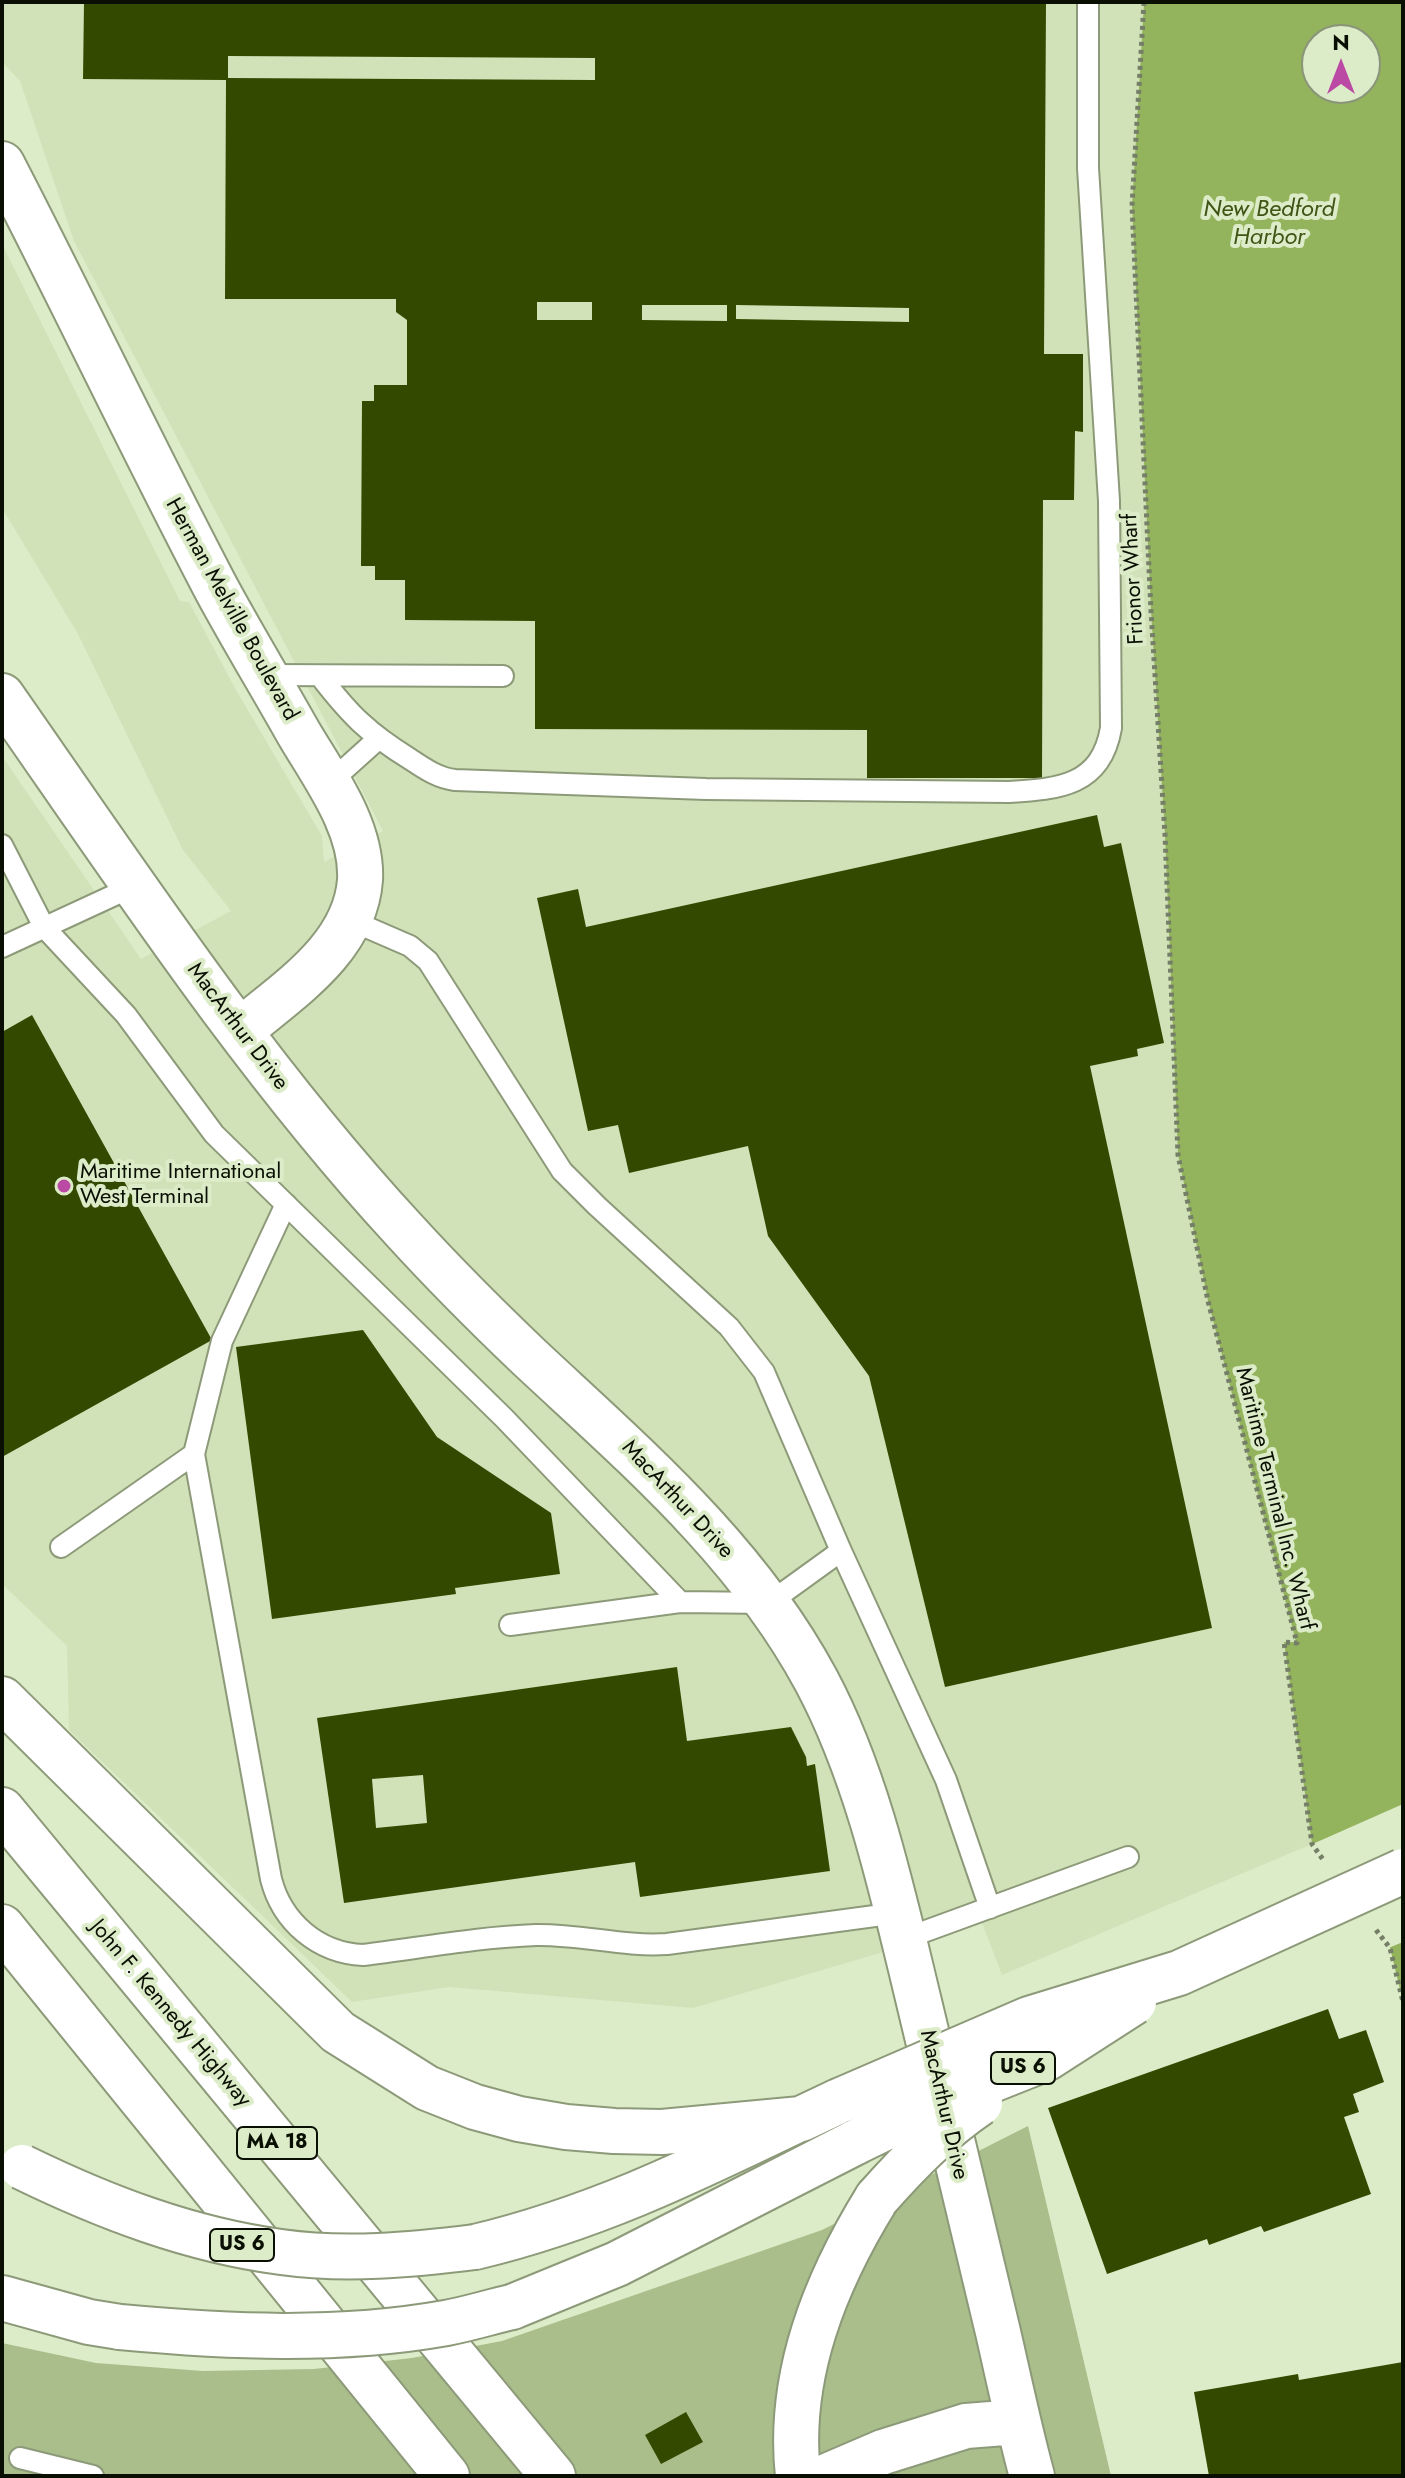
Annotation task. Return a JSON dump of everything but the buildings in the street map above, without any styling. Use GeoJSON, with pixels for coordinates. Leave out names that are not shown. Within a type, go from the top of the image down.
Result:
{"type":"FeatureCollection","features":[{"type":"Feature","properties":{"kind":"main road","name":"Herman Melville Boulevard"},"geometry":{"type":"LineString","coordinates":[[2,164],[206,568],[347,820],[358,854],[359,888],[350,920],[337,942],[311,971],[240,1031]]}},
{"type":"Feature","properties":{"kind":"main road","name":"MacArthur Drive"},"geometry":{"type":"LineString","coordinates":[[2,696],[134,886],[240,1031],[336,1154],[402,1228],[503,1332],[673,1491],[769,1603],[814,1677],[839,1731],[872,1824],[900,1926],[1032,2476]]}},
{"type":"Feature","properties":{"kind":"main road"},"geometry":{"type":"LineString","coordinates":[[2,1699],[338,2032],[427,2088],[475,2107],[566,2127],[662,2132],[820,2110]]}},
{"type":"Feature","properties":{"kind":"main road","name":"John F. Kennedy Highway"},"geometry":{"type":"LineString","coordinates":[[2,1810],[553,2476]]}},
{"type":"Feature","properties":{"kind":"main road","name":"US 6"},"geometry":{"type":"LineString","coordinates":[[12,2161],[75,2193],[163,2225],[282,2253],[382,2256],[475,2247],[567,2222],[619,2202],[1029,2019],[1179,1973],[1403,1871]]}},
{"type":"Feature","properties":{"kind":"main road"},"geometry":{"type":"LineString","coordinates":[[2,1927],[447,2476]]}},
{"type":"Feature","properties":{"kind":"main road","name":"US 6"},"geometry":{"type":"LineString","coordinates":[[2,2298],[89,2322],[221,2334],[314,2335],[404,2328],[512,2307],[617,2264],[944,2099],[1047,2058],[1179,1973]]}},
{"type":"Feature","properties":{"kind":"main road"},"geometry":{"type":"LineString","coordinates":[[798,2476],[796,2418],[806,2359],[828,2287],[850,2242],[877,2198],[915,2156],[951,2123],[1047,2058]]}},
{"type":"Feature","properties":{"kind":"main road"},"geometry":{"type":"LineString","coordinates":[[827,2476],[883,2452],[966,2426],[1017,2422]]}},
{"type":"Feature","properties":{"kind":"lane"},"geometry":{"type":"LineString","coordinates":[[320,676],[345,710],[378,739],[435,775],[455,780],[706,789],[1009,792],[1052,788],[1087,775],[1108,747],[1111,728],[1109,501],[1088,168],[1088,2]]}},
{"type":"Feature","properties":{"kind":"lane"},"geometry":{"type":"LineString","coordinates":[[266,675],[503,676]]}},
{"type":"Feature","properties":{"kind":"lane"},"geometry":{"type":"LineString","coordinates":[[328,784],[378,739]]}},
{"type":"Feature","properties":{"kind":"lane"},"geometry":{"type":"LineString","coordinates":[[2,845],[44,927],[126,1015],[214,1134],[504,1418],[680,1602]]}},
{"type":"Feature","properties":{"kind":"lane"},"geometry":{"type":"LineString","coordinates":[[2,947],[134,886]]}},
{"type":"Feature","properties":{"kind":"lane"},"geometry":{"type":"LineString","coordinates":[[350,920],[420,953],[436,971],[562,1171],[747,1347],[774,1391],[841,1551],[946,1780],[990,1908]]}},
{"type":"Feature","properties":{"kind":"lane"},"geometry":{"type":"LineString","coordinates":[[286,1204],[222,1341],[194,1454],[271,1879],[285,1913],[313,1940],[339,1951],[363,1955],[533,1935],[650,1945],[900,1926],[990,1908],[1128,1857]]}},
{"type":"Feature","properties":{"kind":"lane"},"geometry":{"type":"LineString","coordinates":[[61,1547],[194,1454]]}},
{"type":"Feature","properties":{"kind":"lane"},"geometry":{"type":"LineString","coordinates":[[510,1625],[680,1602],[769,1603],[841,1551]]}},
{"type":"Feature","properties":{"kind":"lane"},"geometry":{"type":"LineString","coordinates":[[20,2458],[93,2476]]}},
{"type":"Feature","properties":{"kind":"path","name":"Frionor Wharf"},"geometry":{"type":"LineString","coordinates":[[1144,2],[1132,206],[1165,835],[1178,1155]]}},
{"type":"Feature","properties":{"kind":"path","name":"Maritime Terminal Inc. Wharf"},"geometry":{"type":"LineString","coordinates":[[1178,1155],[1208,1301],[1297,1643],[1284,1642],[1312,1844]]}},
{"type":"Feature","properties":{"kind":"path"},"geometry":{"type":"LineString","coordinates":[[1390,1948],[1403,2002]]}},
{"type":"Feature","properties":{"kind":"shaded area"},"geometry":{"type":"Polygon","coordinates":[[[2,2],[1144,2],[1132,206],[1165,835],[1178,1155],[1208,1301],[1297,1643],[1284,1642],[1312,1844],[1002,1975],[982,1923],[693,2008],[449,1987],[352,2002],[69,1730],[67,1646],[2,1584],[2,756],[141,959],[231,911],[183,850],[78,634],[2,508],[2,244],[180,601],[189,602],[236,690],[322,836],[324,862],[383,831],[74,241],[20,81],[2,62],[2,2]]]}},
{"type":"Feature","properties":{"kind":"shaded area"},"geometry":{"type":"Polygon","coordinates":[[[1028,2126],[1111,2476],[2,2476],[2,2343],[96,2363],[203,2371],[314,2369],[412,2358],[502,2341],[822,2230],[1028,2126]]]}},
{"type":"Feature","properties":{"kind":"water","name":"New Bedford Harbor"},"geometry":{"type":"Polygon","coordinates":[[[1144,2],[1403,2],[1403,2002],[1390,1948],[1312,1844],[1284,1642],[1296,1642],[1208,1301],[1178,1155],[1165,835],[1132,206],[1144,2]]]}},
{"type":"Feature","properties":{"kind":"pier"},"geometry":{"type":"Polygon","coordinates":[[[1403,1804],[1403,1942],[1386,1949],[1308,1846],[1403,1804]]]}},
{"type":"Feature","properties":{"kind":"place","name":"Maritime International West Terminal"},"geometry":{"type":"Point","coordinates":[64,1186]}}]}
